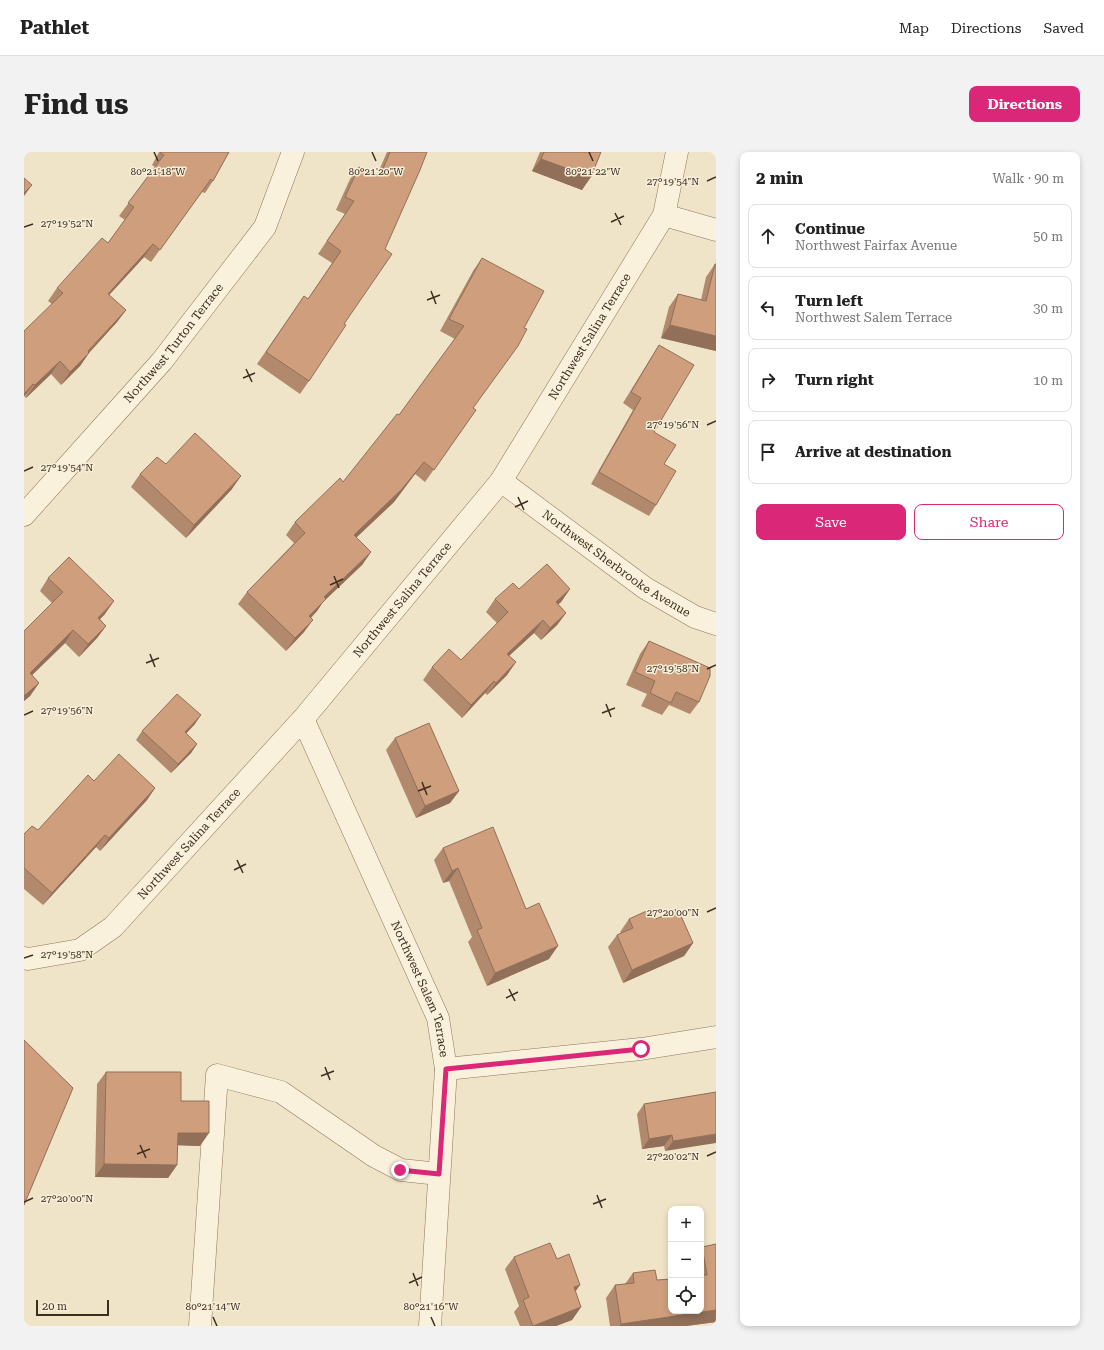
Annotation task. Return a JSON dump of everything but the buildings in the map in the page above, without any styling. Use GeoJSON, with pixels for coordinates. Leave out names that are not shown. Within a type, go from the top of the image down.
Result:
{"type":"FeatureCollection","features":[{"type":"Feature","properties":{"kind":"street","name":"Northwest Turton Terrace"},"geometry":{"type":"LineString","coordinates":[[24,515],[162,361],[265,227],[293,152]]}},
{"type":"Feature","properties":{"kind":"street","name":"Northwest Salina Terrace"},"geometry":{"type":"LineString","coordinates":[[26,958],[80,950],[113,928],[303,719],[501,480],[664,215],[677,152]]}},
{"type":"Feature","properties":{"kind":"street"},"geometry":{"type":"LineString","coordinates":[[664,215],[716,230]]}},
{"type":"Feature","properties":{"kind":"street","name":"Northwest Sherbrooke Avenue"},"geometry":{"type":"LineString","coordinates":[[501,480],[645,588],[695,617],[716,624]]}},
{"type":"Feature","properties":{"kind":"street","name":"Northwest Salem Terrace"},"geometry":{"type":"LineString","coordinates":[[303,719],[438,1018],[446,1069],[430,1326]]}},
{"type":"Feature","properties":{"kind":"street"},"geometry":{"type":"LineString","coordinates":[[446,1069],[641,1049],[716,1037]]}},
{"type":"Feature","properties":{"kind":"street"},"geometry":{"type":"LineString","coordinates":[[200,1326],[217,1075],[281,1092],[374,1156],[400,1170],[439,1174]]}},
{"type":"Feature","properties":{"kind":"route"},"geometry":{"type":"LineString","coordinates":[[400,1170],[439,1174],[446,1069],[641,1049]]}}]}
